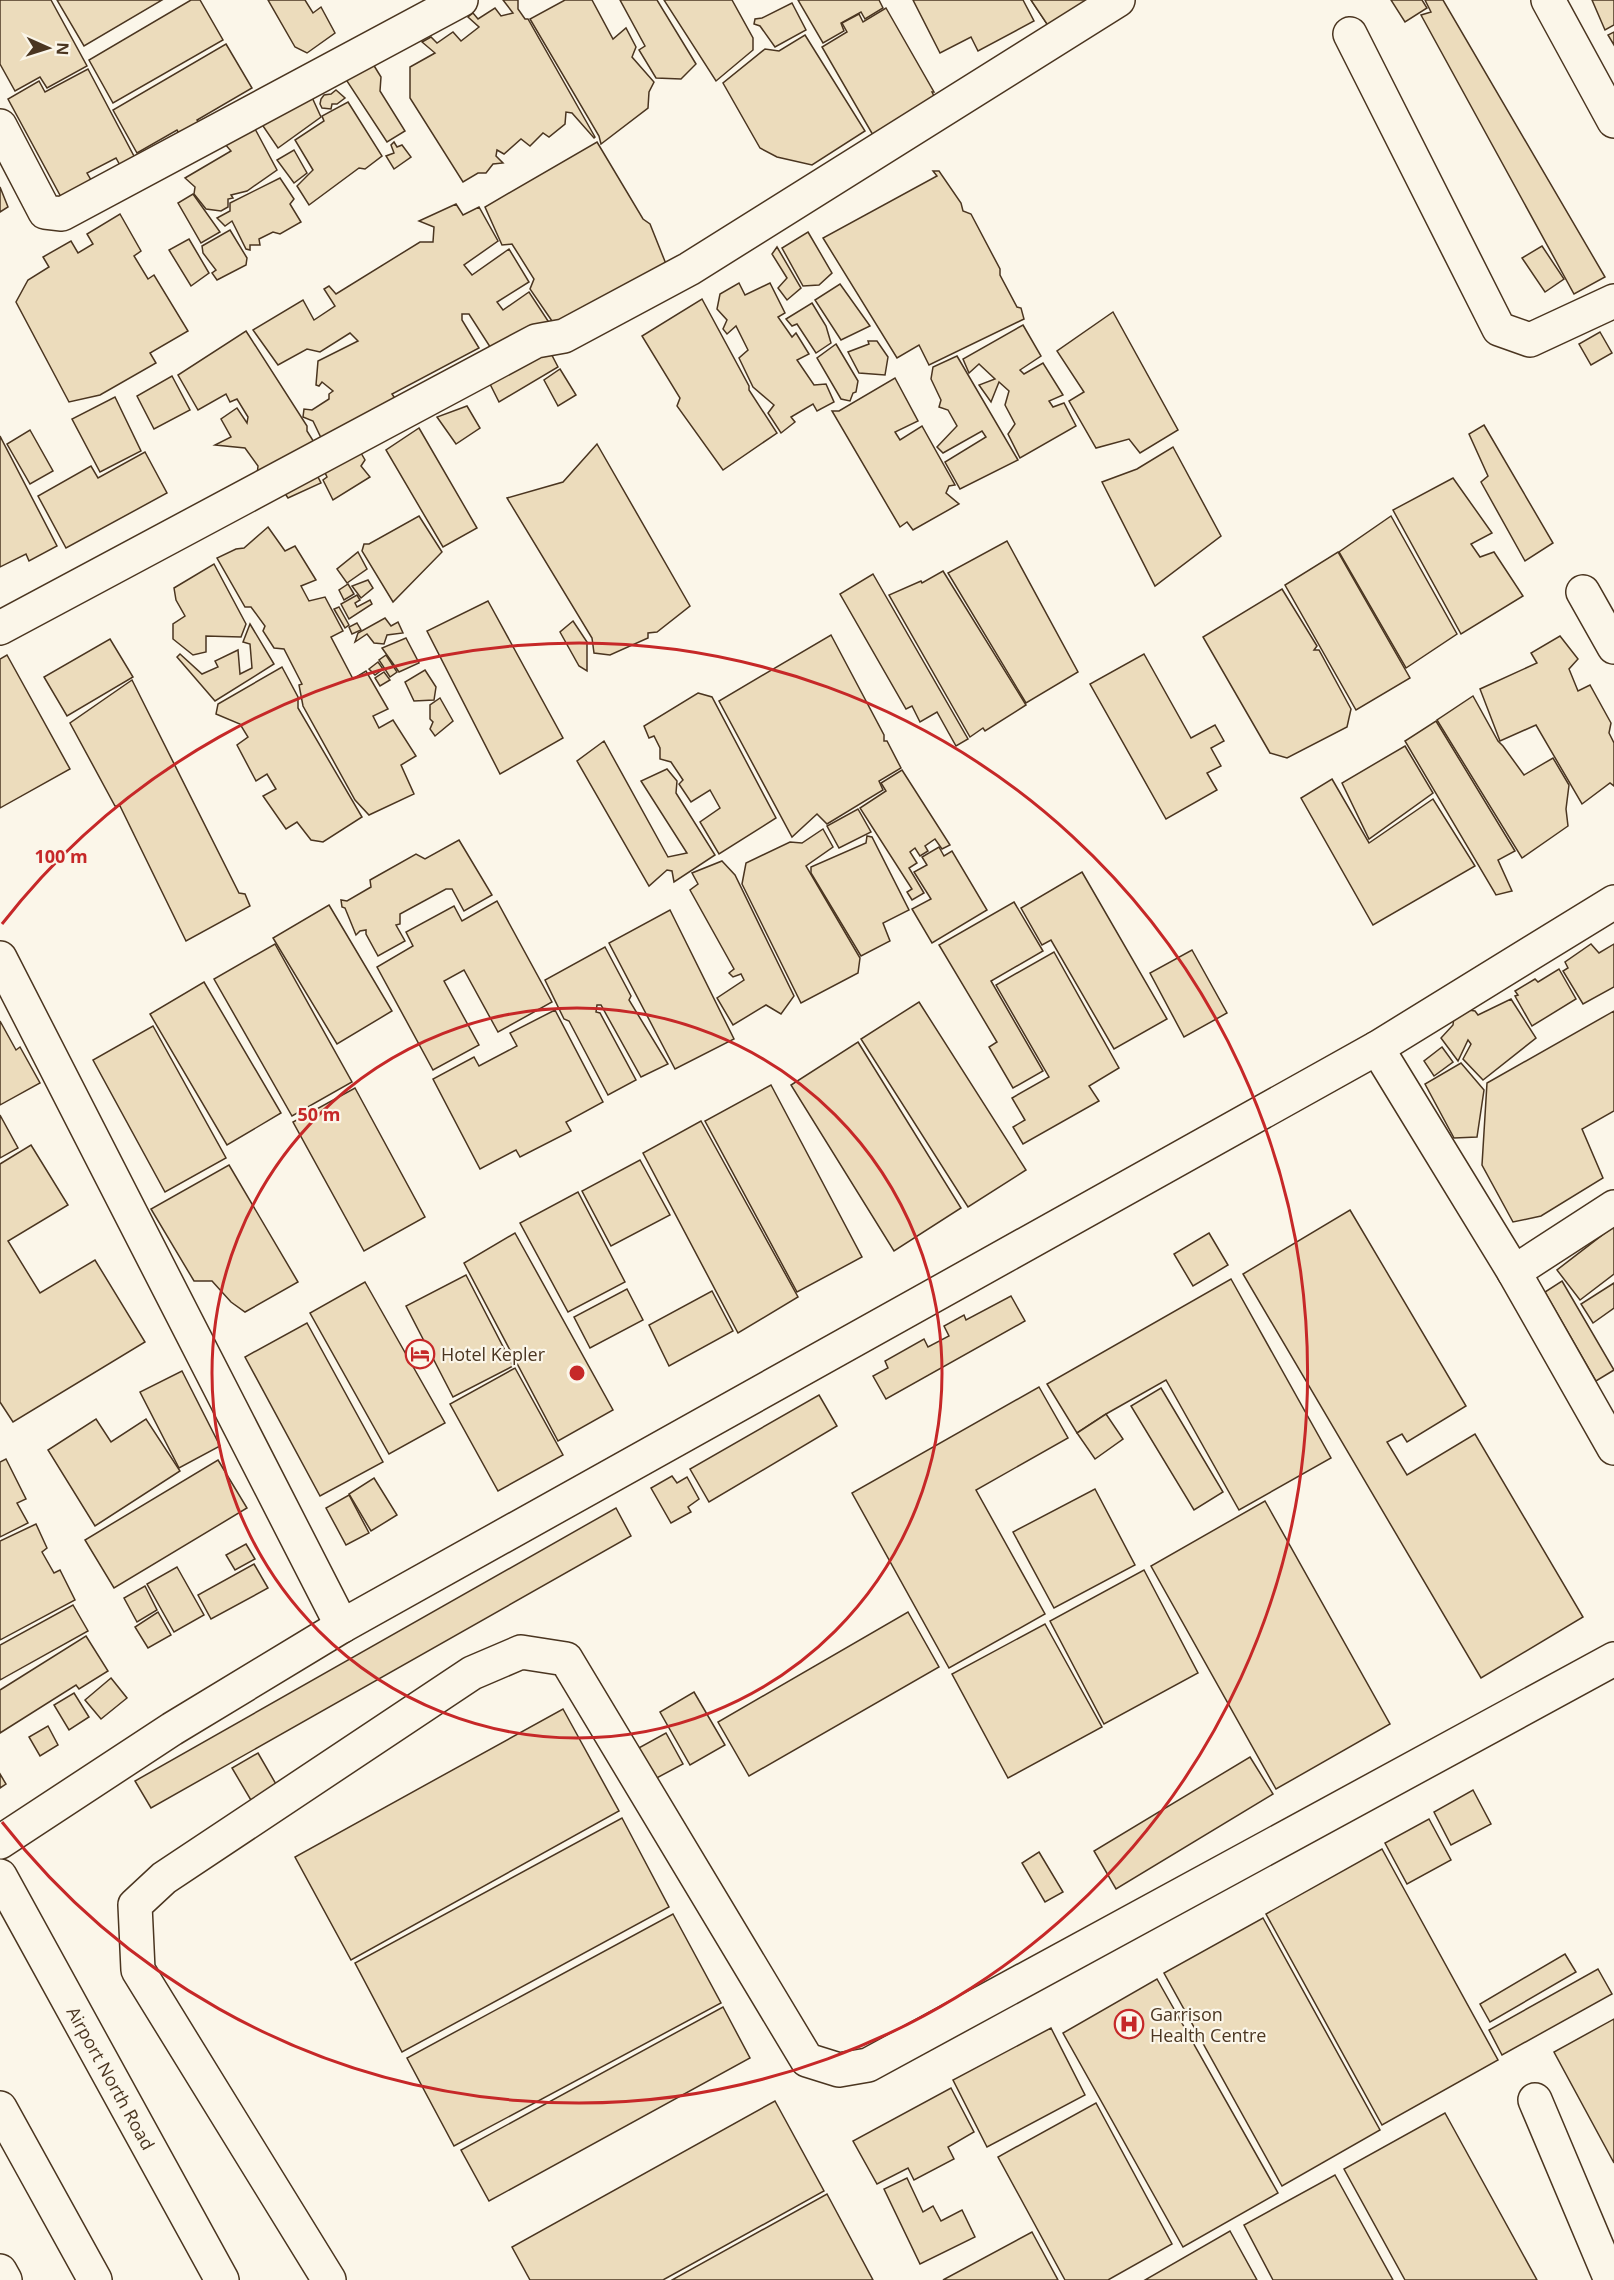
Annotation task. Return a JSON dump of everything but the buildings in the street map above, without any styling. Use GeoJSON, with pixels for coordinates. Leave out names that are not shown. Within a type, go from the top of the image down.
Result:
{"type":"FeatureCollection","features":[{"type":"Feature","properties":{"kind":"street"},"geometry":{"type":"LineString","coordinates":[[0,126],[33,193],[45,212],[62,214],[461,0]]}},
{"type":"Feature","properties":{"kind":"street"},"geometry":{"type":"LineString","coordinates":[[0,628],[536,341],[564,336],[689,269],[1118,0]]}},
{"type":"Feature","properties":{"kind":"street"},"geometry":{"type":"LineString","coordinates":[[1548,0],[1614,121]]}},
{"type":"Feature","properties":{"kind":"street"},"geometry":{"type":"LineString","coordinates":[[1350,34],[1499,329],[1530,340],[1614,301]]}},
{"type":"Feature","properties":{"kind":"street"},"geometry":{"type":"LineString","coordinates":[[1583,592],[1614,647]]}},
{"type":"Feature","properties":{"kind":"street"},"geometry":{"type":"LineString","coordinates":[[0,1842],[172,1729],[342,1626],[1377,1048],[1614,902]]}},
{"type":"Feature","properties":{"kind":"street"},"geometry":{"type":"LineString","coordinates":[[0,958],[342,1626]]}},
{"type":"Feature","properties":{"kind":"street"},"geometry":{"type":"LineString","coordinates":[[1377,1048],[1514,1272],[1614,1448]]}},
{"type":"Feature","properties":{"kind":"street"},"geometry":{"type":"LineString","coordinates":[[1514,1272],[1614,1207]]}},
{"type":"Feature","properties":{"kind":"street"},"geometry":{"type":"LineString","coordinates":[[329,2280],[138,1970],[135,1905],[164,1878],[472,1674],[521,1652],[566,1659],[807,2060],[839,2070],[868,2065],[1614,1659]]}},
{"type":"Feature","properties":{"kind":"street","name":"Airport North Road"},"geometry":{"type":"LineString","coordinates":[[0,1876],[222,2280]]}},
{"type":"Feature","properties":{"kind":"street"},"geometry":{"type":"LineString","coordinates":[[1535,2100],[1611,2280]]}},
{"type":"Feature","properties":{"kind":"street"},"geometry":{"type":"LineString","coordinates":[[0,2108],[95,2280]]}},
{"type":"Feature","properties":{"kind":"street"},"geometry":{"type":"LineString","coordinates":[[0,2271],[5,2280]]}},
{"type":"Feature","properties":{"kind":"place","name":"Hotel Kepler"},"geometry":{"type":"Point","coordinates":[420,1354]}},
{"type":"Feature","properties":{"kind":"place","name":"Garrison Health Centre"},"geometry":{"type":"Point","coordinates":[1129,2024]}}]}
